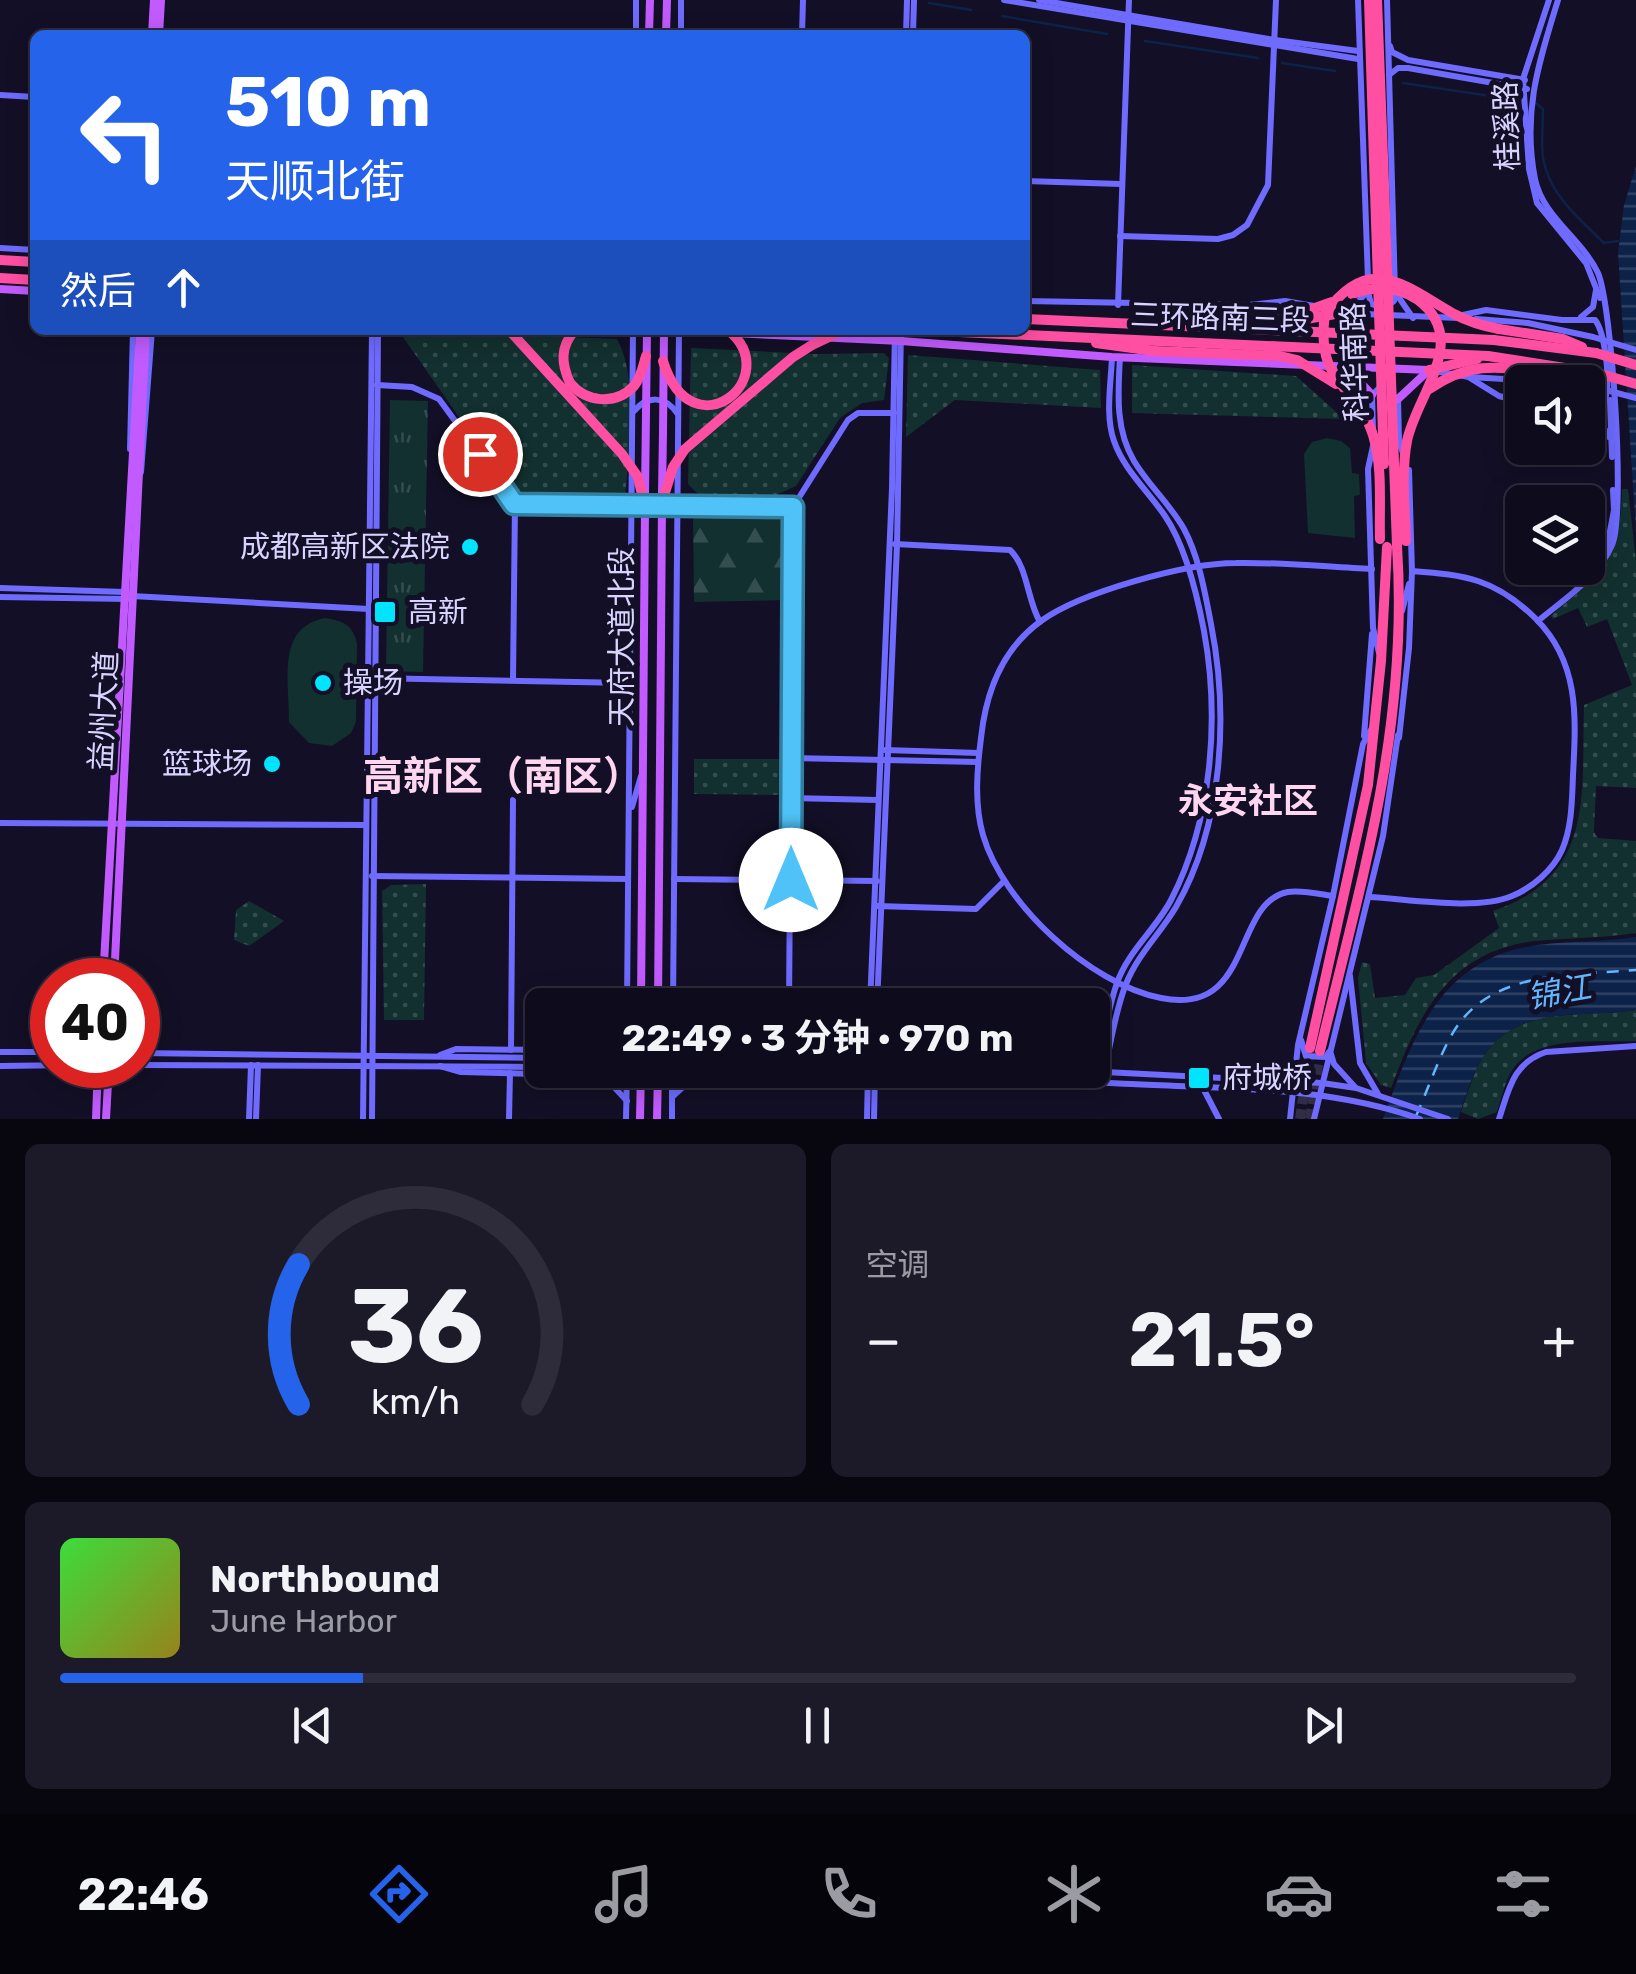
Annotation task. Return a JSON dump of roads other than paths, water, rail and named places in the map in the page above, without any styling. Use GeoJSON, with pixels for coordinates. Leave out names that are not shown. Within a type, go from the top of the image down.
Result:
{"type":"FeatureCollection","features":[{"type":"Feature","properties":{"kind":"highway","name":"科华南路"},"geometry":{"type":"LineString","coordinates":[[1368,0],[1372,128],[1378,159]]}},
{"type":"Feature","properties":{"kind":"highway","name":"科华南路"},"geometry":{"type":"LineString","coordinates":[[1323,1050],[1380,803],[1393,716],[1401,612],[1393,543],[1378,159],[1381,113],[1377,0]]}},
{"type":"Feature","properties":{"kind":"highway"},"geometry":{"type":"LineString","coordinates":[[0,260],[30,258]]}},
{"type":"Feature","properties":{"kind":"highway"},"geometry":{"type":"LineString","coordinates":[[0,278],[30,284]]}},
{"type":"Feature","properties":{"kind":"highway"},"geometry":{"type":"LineString","coordinates":[[1393,543],[1373,435],[1324,356],[1325,314],[1342,294],[1366,282],[1396,280],[1474,324],[1564,339],[1636,365]]}},
{"type":"Feature","properties":{"kind":"highway"},"geometry":{"type":"LineString","coordinates":[[1140,322],[1298,314],[1377,288],[1412,296],[1430,312],[1440,338],[1438,368],[1412,424],[1393,543]]}},
{"type":"Feature","properties":{"kind":"highway"},"geometry":{"type":"LineString","coordinates":[[1248,327],[1341,313]]}},
{"type":"Feature","properties":{"kind":"highway","name":"三环路南三段"},"geometry":{"type":"LineString","coordinates":[[1030,318],[1494,340],[1596,353]]}},
{"type":"Feature","properties":{"kind":"highway"},"geometry":{"type":"LineString","coordinates":[[514,335],[622,454],[638,477],[645,507]]}},
{"type":"Feature","properties":{"kind":"highway"},"geometry":{"type":"LineString","coordinates":[[572,335],[564,350],[565,372],[577,392],[590,398],[614,398],[626,392],[636,384],[646,356]]}},
{"type":"Feature","properties":{"kind":"highway"},"geometry":{"type":"LineString","coordinates":[[664,361],[675,390],[687,401],[700,406],[725,402],[744,382],[747,369],[743,346],[733,335]]}},
{"type":"Feature","properties":{"kind":"highway"},"geometry":{"type":"LineString","coordinates":[[662,502],[672,467],[685,449],[812,344],[833,335]]}},
{"type":"Feature","properties":{"kind":"highway","name":"三环路南三段"},"geometry":{"type":"LineString","coordinates":[[1026,335],[1488,356],[1550,365]]}},
{"type":"Feature","properties":{"kind":"highway"},"geometry":{"type":"LineString","coordinates":[[1071,337],[1118,348],[1280,356],[1320,372],[1340,386]]}},
{"type":"Feature","properties":{"kind":"highway"},"geometry":{"type":"LineString","coordinates":[[1429,370],[1488,356]]}},
{"type":"Feature","properties":{"kind":"highway"},"geometry":{"type":"LineString","coordinates":[[1428,390],[1468,368],[1505,368]]}},
{"type":"Feature","properties":{"kind":"highway"},"geometry":{"type":"LineString","coordinates":[[1605,374],[1636,384]]}},
{"type":"Feature","properties":{"kind":"highway","name":"科华南路"},"geometry":{"type":"LineString","coordinates":[[1323,1050],[1368,785],[1384,594],[1393,543]]}},
{"type":"Feature","properties":{"kind":"main road"},"geometry":{"type":"LineString","coordinates":[[155,30],[158,0]]}},
{"type":"Feature","properties":{"kind":"main road"},"geometry":{"type":"LineString","coordinates":[[650,0],[650,30]]}},
{"type":"Feature","properties":{"kind":"main road"},"geometry":{"type":"LineString","coordinates":[[666,30],[667,0]]}},
{"type":"Feature","properties":{"kind":"main road"},"geometry":{"type":"LineString","coordinates":[[0,289],[30,286]]}},
{"type":"Feature","properties":{"kind":"main road","name":"益州大道"},"geometry":{"type":"LineString","coordinates":[[114,958],[127,597],[142,335]]}},
{"type":"Feature","properties":{"kind":"main road","name":"天府大道北段"},"geometry":{"type":"LineString","coordinates":[[641,988],[647,335]]}},
{"type":"Feature","properties":{"kind":"main road","name":"天府大道北段"},"geometry":{"type":"LineString","coordinates":[[658,988],[666,335]]}},
{"type":"Feature","properties":{"kind":"main road"},"geometry":{"type":"LineString","coordinates":[[748,335],[1116,357],[1429,370]]}},
{"type":"Feature","properties":{"kind":"main road"},"geometry":{"type":"LineString","coordinates":[[786,335],[790,338]]}},
{"type":"Feature","properties":{"kind":"main road"},"geometry":{"type":"LineString","coordinates":[[1346,366],[1372,395]]}},
{"type":"Feature","properties":{"kind":"main road"},"geometry":{"type":"LineString","coordinates":[[1398,399],[1429,370]]}},
{"type":"Feature","properties":{"kind":"main road","name":"益州大道"},"geometry":{"type":"LineString","coordinates":[[105,958],[117,825]]}},
{"type":"Feature","properties":{"kind":"main road"},"geometry":{"type":"LineString","coordinates":[[96,1119],[97,1088]]}},
{"type":"Feature","properties":{"kind":"main road"},"geometry":{"type":"LineString","coordinates":[[106,1119],[108,1088]]}},
{"type":"Feature","properties":{"kind":"main road"},"geometry":{"type":"LineString","coordinates":[[640,1088],[640,1119]]}},
{"type":"Feature","properties":{"kind":"main road"},"geometry":{"type":"LineString","coordinates":[[657,1119],[658,1088]]}},
{"type":"Feature","properties":{"kind":"street"},"geometry":{"type":"LineString","coordinates":[[636,0],[636,30]]}},
{"type":"Feature","properties":{"kind":"street"},"geometry":{"type":"LineString","coordinates":[[681,0],[681,30]]}},
{"type":"Feature","properties":{"kind":"street"},"geometry":{"type":"LineString","coordinates":[[802,30],[803,0]]}},
{"type":"Feature","properties":{"kind":"street"},"geometry":{"type":"LineString","coordinates":[[909,30],[911,0]]}},
{"type":"Feature","properties":{"kind":"street"},"geometry":{"type":"LineString","coordinates":[[1004,0],[1128,16]]}},
{"type":"Feature","properties":{"kind":"street"},"geometry":{"type":"LineString","coordinates":[[1038,0],[1358,55]]}},
{"type":"Feature","properties":{"kind":"street"},"geometry":{"type":"LineString","coordinates":[[1118,305],[1129,0]]}},
{"type":"Feature","properties":{"kind":"street"},"geometry":{"type":"LineString","coordinates":[[1120,236],[1218,239],[1247,225],[1268,185],[1276,0]]}},
{"type":"Feature","properties":{"kind":"street"},"geometry":{"type":"LineString","coordinates":[[1358,0],[1368,291],[1371,304],[1384,308],[1394,301],[1395,292],[1387,0]]}},
{"type":"Feature","properties":{"kind":"street","name":"桂溪路"},"geometry":{"type":"LineString","coordinates":[[1538,621],[1595,566],[1609,542],[1614,510],[1606,338],[1596,283],[1586,262],[1538,203],[1529,169],[1528,85],[1550,0]]}},
{"type":"Feature","properties":{"kind":"street","name":"桂溪路"},"geometry":{"type":"LineString","coordinates":[[1538,621],[1593,574],[1614,542],[1618,508],[1614,396],[1600,276],[1589,256],[1540,197],[1536,182],[1528,85],[1558,0]]}},
{"type":"Feature","properties":{"kind":"street"},"geometry":{"type":"LineString","coordinates":[[1388,40],[1392,52],[1408,60],[1528,85]]}},
{"type":"Feature","properties":{"kind":"street"},"geometry":{"type":"LineString","coordinates":[[1388,76],[1398,68],[1408,68],[1528,85]]}},
{"type":"Feature","properties":{"kind":"street"},"geometry":{"type":"LineString","coordinates":[[1360,92],[1372,128]]}},
{"type":"Feature","properties":{"kind":"street"},"geometry":{"type":"LineString","coordinates":[[0,95],[30,97]]}},
{"type":"Feature","properties":{"kind":"street"},"geometry":{"type":"LineString","coordinates":[[1381,113],[1389,101]]}},
{"type":"Feature","properties":{"kind":"street"},"geometry":{"type":"LineString","coordinates":[[1030,180],[1121,184]]}},
{"type":"Feature","properties":{"kind":"street"},"geometry":{"type":"LineString","coordinates":[[0,248],[30,255]]}},
{"type":"Feature","properties":{"kind":"street"},"geometry":{"type":"LineString","coordinates":[[1576,320],[1593,307],[1596,283]]}},
{"type":"Feature","properties":{"kind":"street"},"geometry":{"type":"LineString","coordinates":[[1341,313],[1352,308],[1368,291]]}},
{"type":"Feature","properties":{"kind":"street"},"geometry":{"type":"LineString","coordinates":[[1395,292],[1414,319]]}},
{"type":"Feature","properties":{"kind":"street"},"geometry":{"type":"LineString","coordinates":[[1030,300],[1249,306],[1285,301],[1341,313],[1528,323],[1636,350]]}},
{"type":"Feature","properties":{"kind":"street"},"geometry":{"type":"LineString","coordinates":[[1446,318],[1486,310],[1595,320],[1600,326],[1605,365]]}},
{"type":"Feature","properties":{"kind":"street"},"geometry":{"type":"LineString","coordinates":[[135,487],[144,458],[142,335]]}},
{"type":"Feature","properties":{"kind":"street"},"geometry":{"type":"LineString","coordinates":[[135,487],[142,335]]}},
{"type":"Feature","properties":{"kind":"street"},"geometry":{"type":"LineString","coordinates":[[372,1119],[368,1055],[375,335]]}},
{"type":"Feature","properties":{"kind":"street"},"geometry":{"type":"LineString","coordinates":[[628,988],[633,335]]}},
{"type":"Feature","properties":{"kind":"street"},"geometry":{"type":"LineString","coordinates":[[672,988],[679,335]]}},
{"type":"Feature","properties":{"kind":"street"},"geometry":{"type":"LineString","coordinates":[[874,988],[898,335]]}},
{"type":"Feature","properties":{"kind":"street"},"geometry":{"type":"LineString","coordinates":[[1116,357],[1122,434],[1133,460],[1172,509],[1198,568],[1212,628],[1220,736],[1217,776],[1198,857],[1178,904],[1121,984]]}},
{"type":"Feature","properties":{"kind":"street"},"geometry":{"type":"LineString","coordinates":[[1110,1030],[1121,984],[1138,944],[1170,902],[1190,855],[1209,776],[1204,631],[1172,528],[1126,465],[1112,438],[1116,357]]}},
{"type":"Feature","properties":{"kind":"street"},"geometry":{"type":"LineString","coordinates":[[1429,370],[1468,378],[1505,378]]}},
{"type":"Feature","properties":{"kind":"street"},"geometry":{"type":"LineString","coordinates":[[1605,372],[1605,399]]}},
{"type":"Feature","properties":{"kind":"street"},"geometry":{"type":"LineString","coordinates":[[1468,378],[1505,398]]}},
{"type":"Feature","properties":{"kind":"street"},"geometry":{"type":"LineString","coordinates":[[374,385],[412,387],[440,399],[514,504],[513,680]]}},
{"type":"Feature","properties":{"kind":"street"},"geometry":{"type":"LineString","coordinates":[[1363,744],[1373,628],[1368,469],[1374,440],[1372,395],[1379,386],[1394,390],[1398,399],[1399,442],[1408,470],[1412,572],[1399,738]]}},
{"type":"Feature","properties":{"kind":"street"},"geometry":{"type":"LineString","coordinates":[[1605,390],[1636,398]]}},
{"type":"Feature","properties":{"kind":"street"},"geometry":{"type":"LineString","coordinates":[[632,414],[652,399],[668,402],[678,414]]}},
{"type":"Feature","properties":{"kind":"street"},"geometry":{"type":"LineString","coordinates":[[789,988],[793,507],[848,420],[858,413],[898,413]]}},
{"type":"Feature","properties":{"kind":"street"},"geometry":{"type":"LineString","coordinates":[[1605,430],[1612,444]]}},
{"type":"Feature","properties":{"kind":"street"},"geometry":{"type":"LineString","coordinates":[[514,504],[793,507]]}},
{"type":"Feature","properties":{"kind":"street"},"geometry":{"type":"LineString","coordinates":[[893,544],[1010,550],[1019,562],[1040,622]]}},
{"type":"Feature","properties":{"kind":"street"},"geometry":{"type":"LineString","coordinates":[[1333,896],[1288,892],[1274,898],[1265,906],[1225,980],[1204,995],[1172,1000],[1121,984],[1079,958],[1043,928],[1004,881],[990,857],[978,813],[979,752],[988,696],[999,666],[1040,622],[1084,598],[1188,570],[1235,563],[1372,569]]}},
{"type":"Feature","properties":{"kind":"street"},"geometry":{"type":"LineString","coordinates":[[1368,897],[1494,901],[1513,896],[1536,882],[1554,864],[1569,828],[1576,718],[1565,660],[1538,621],[1503,591],[1463,575],[1412,572]]}},
{"type":"Feature","properties":{"kind":"street"},"geometry":{"type":"LineString","coordinates":[[1401,612],[1412,572]]}},
{"type":"Feature","properties":{"kind":"street"},"geometry":{"type":"LineString","coordinates":[[0,588],[372,610]]}},
{"type":"Feature","properties":{"kind":"street"},"geometry":{"type":"LineString","coordinates":[[0,597],[127,597]]}},
{"type":"Feature","properties":{"kind":"street"},"geometry":{"type":"LineString","coordinates":[[1373,628],[1381,662]]}},
{"type":"Feature","properties":{"kind":"street"},"geometry":{"type":"LineString","coordinates":[[372,678],[630,682]]}},
{"type":"Feature","properties":{"kind":"street","name":"科华南路"},"geometry":{"type":"LineString","coordinates":[[1314,1119],[1322,1083],[1323,1050],[1349,971],[1382,836],[1399,738],[1393,716]]}},
{"type":"Feature","properties":{"kind":"street","name":"科华南路"},"geometry":{"type":"LineString","coordinates":[[1290,1119],[1300,1034],[1363,744],[1375,722]]}},
{"type":"Feature","properties":{"kind":"street"},"geometry":{"type":"LineString","coordinates":[[883,750],[979,752]]}},
{"type":"Feature","properties":{"kind":"street"},"geometry":{"type":"LineString","coordinates":[[791,758],[978,762]]}},
{"type":"Feature","properties":{"kind":"street"},"geometry":{"type":"LineString","coordinates":[[879,881],[878,800],[883,760]]}},
{"type":"Feature","properties":{"kind":"street"},"geometry":{"type":"LineString","coordinates":[[629,816],[643,770]]}},
{"type":"Feature","properties":{"kind":"street"},"geometry":{"type":"LineString","coordinates":[[1352,805],[1368,785]]}},
{"type":"Feature","properties":{"kind":"street"},"geometry":{"type":"LineString","coordinates":[[790,798],[878,800]]}},
{"type":"Feature","properties":{"kind":"street"},"geometry":{"type":"LineString","coordinates":[[512,800],[512,1050]]}},
{"type":"Feature","properties":{"kind":"street"},"geometry":{"type":"LineString","coordinates":[[1380,803],[1382,836]]}},
{"type":"Feature","properties":{"kind":"street"},"geometry":{"type":"LineString","coordinates":[[0,823],[370,825]]}},
{"type":"Feature","properties":{"kind":"street"},"geometry":{"type":"LineString","coordinates":[[368,1055],[370,825]]}},
{"type":"Feature","properties":{"kind":"street"},"geometry":{"type":"LineString","coordinates":[[372,876],[628,879]]}},
{"type":"Feature","properties":{"kind":"street"},"geometry":{"type":"LineString","coordinates":[[674,880],[879,881]]}},
{"type":"Feature","properties":{"kind":"street"},"geometry":{"type":"LineString","coordinates":[[877,906],[976,909],[1004,881]]}},
{"type":"Feature","properties":{"kind":"street"},"geometry":{"type":"LineString","coordinates":[[1349,971],[1360,1063],[1379,1094]]}},
{"type":"Feature","properties":{"kind":"street"},"geometry":{"type":"LineString","coordinates":[[1300,1034],[1306,1056],[1326,1057],[1323,1050]]}},
{"type":"Feature","properties":{"kind":"street"},"geometry":{"type":"LineString","coordinates":[[1499,1119],[1514,1075],[1532,1056],[1636,1046]]}},
{"type":"Feature","properties":{"kind":"street"},"geometry":{"type":"LineString","coordinates":[[436,1056],[456,1049],[525,1050]]}},
{"type":"Feature","properties":{"kind":"street"},"geometry":{"type":"LineString","coordinates":[[1323,1050],[1356,1088]]}},
{"type":"Feature","properties":{"kind":"street"},"geometry":{"type":"LineString","coordinates":[[0,1052],[30,1052]]}},
{"type":"Feature","properties":{"kind":"street"},"geometry":{"type":"LineString","coordinates":[[160,1053],[525,1058]]}},
{"type":"Feature","properties":{"kind":"street"},"geometry":{"type":"LineString","coordinates":[[160,1065],[525,1067]]}},
{"type":"Feature","properties":{"kind":"street"},"geometry":{"type":"LineString","coordinates":[[252,1119],[254,1065]]}},
{"type":"Feature","properties":{"kind":"street"},"geometry":{"type":"LineString","coordinates":[[363,1119],[368,1065]]}},
{"type":"Feature","properties":{"kind":"street"},"geometry":{"type":"LineString","coordinates":[[0,1066],[30,1066]]}},
{"type":"Feature","properties":{"kind":"street"},"geometry":{"type":"LineString","coordinates":[[440,1066],[462,1072],[525,1073]]}},
{"type":"Feature","properties":{"kind":"street"},"geometry":{"type":"LineString","coordinates":[[509,1119],[510,1073]]}},
{"type":"Feature","properties":{"kind":"street"},"geometry":{"type":"LineString","coordinates":[[1110,1073],[1322,1083],[1379,1094],[1448,1119]]}},
{"type":"Feature","properties":{"kind":"street"},"geometry":{"type":"LineString","coordinates":[[1110,1082],[1320,1095],[1376,1104],[1420,1119]]}},
{"type":"Feature","properties":{"kind":"street"},"geometry":{"type":"LineString","coordinates":[[1202,1087],[1219,1119]]}},
{"type":"Feature","properties":{"kind":"street"},"geometry":{"type":"LineString","coordinates":[[617,1088],[627,1101]]}},
{"type":"Feature","properties":{"kind":"street"},"geometry":{"type":"LineString","coordinates":[[626,1119],[627,1088]]}},
{"type":"Feature","properties":{"kind":"street"},"geometry":{"type":"LineString","coordinates":[[672,1088],[672,1119]]}},
{"type":"Feature","properties":{"kind":"street"},"geometry":{"type":"LineString","coordinates":[[672,1098],[681,1088]]}},
{"type":"Feature","properties":{"kind":"street"},"geometry":{"type":"LineString","coordinates":[[870,1088],[870,1119]]}},
{"type":"Feature","properties":{"kind":"water"},"geometry":{"type":"Polygon","coordinates":[[[1636,166],[1636,533],[1618,253],[1624,205],[1636,166]]]}},
{"type":"Feature","properties":{"kind":"water","name":"锦江"},"geometry":{"type":"Polygon","coordinates":[[[1636,937],[1636,1010],[1568,1015],[1526,1023],[1507,1032],[1491,1047],[1474,1074],[1458,1119],[1383,1119],[1404,1064],[1430,1013],[1467,972],[1491,958],[1521,948],[1636,937]]]}},
{"type":"Feature","properties":{"kind":"waterway"},"geometry":{"type":"LineString","coordinates":[[929,3],[971,10]]}},
{"type":"Feature","properties":{"kind":"waterway"},"geometry":{"type":"LineString","coordinates":[[1002,16],[1107,34]]}},
{"type":"Feature","properties":{"kind":"waterway"},"geometry":{"type":"LineString","coordinates":[[1145,41],[1258,58]]}},
{"type":"Feature","properties":{"kind":"waterway"},"geometry":{"type":"LineString","coordinates":[[1282,63],[1335,71]]}},
{"type":"Feature","properties":{"kind":"waterway"},"geometry":{"type":"LineString","coordinates":[[1403,83],[1504,98]]}},
{"type":"Feature","properties":{"kind":"waterway"},"geometry":{"type":"LineString","coordinates":[[1536,103],[1543,109],[1543,158],[1552,183],[1566,205],[1604,243],[1618,241]]}},
{"type":"Feature","properties":{"kind":"tunnel"},"geometry":{"type":"LineString","coordinates":[[1300,1119],[1310,1048]]}},
{"type":"Feature","properties":{"kind":"tunnel"},"geometry":{"type":"LineString","coordinates":[[1310,1119],[1320,1051]]}},
{"type":"Feature","properties":{"kind":"place","name":"成都高新区法院"},"geometry":{"type":"Point","coordinates":[470,547]}},
{"type":"Feature","properties":{"kind":"place","name":"高新"},"geometry":{"type":"Point","coordinates":[385,612]}},
{"type":"Feature","properties":{"kind":"place","name":"操场"},"geometry":{"type":"Point","coordinates":[323,683]}},
{"type":"Feature","properties":{"kind":"place","name":"篮球场"},"geometry":{"type":"Point","coordinates":[272,764]}},
{"type":"Feature","properties":{"kind":"place","name":"府城桥"},"geometry":{"type":"Point","coordinates":[1199,1078]}},
{"type":"Feature","properties":{"kind":"district","name":"高新区（南区）"},"geometry":{"type":"Point","coordinates":[503,776]}},
{"type":"Feature","properties":{"kind":"district","name":"永安社区"},"geometry":{"type":"Point","coordinates":[1248,801]}}]}
